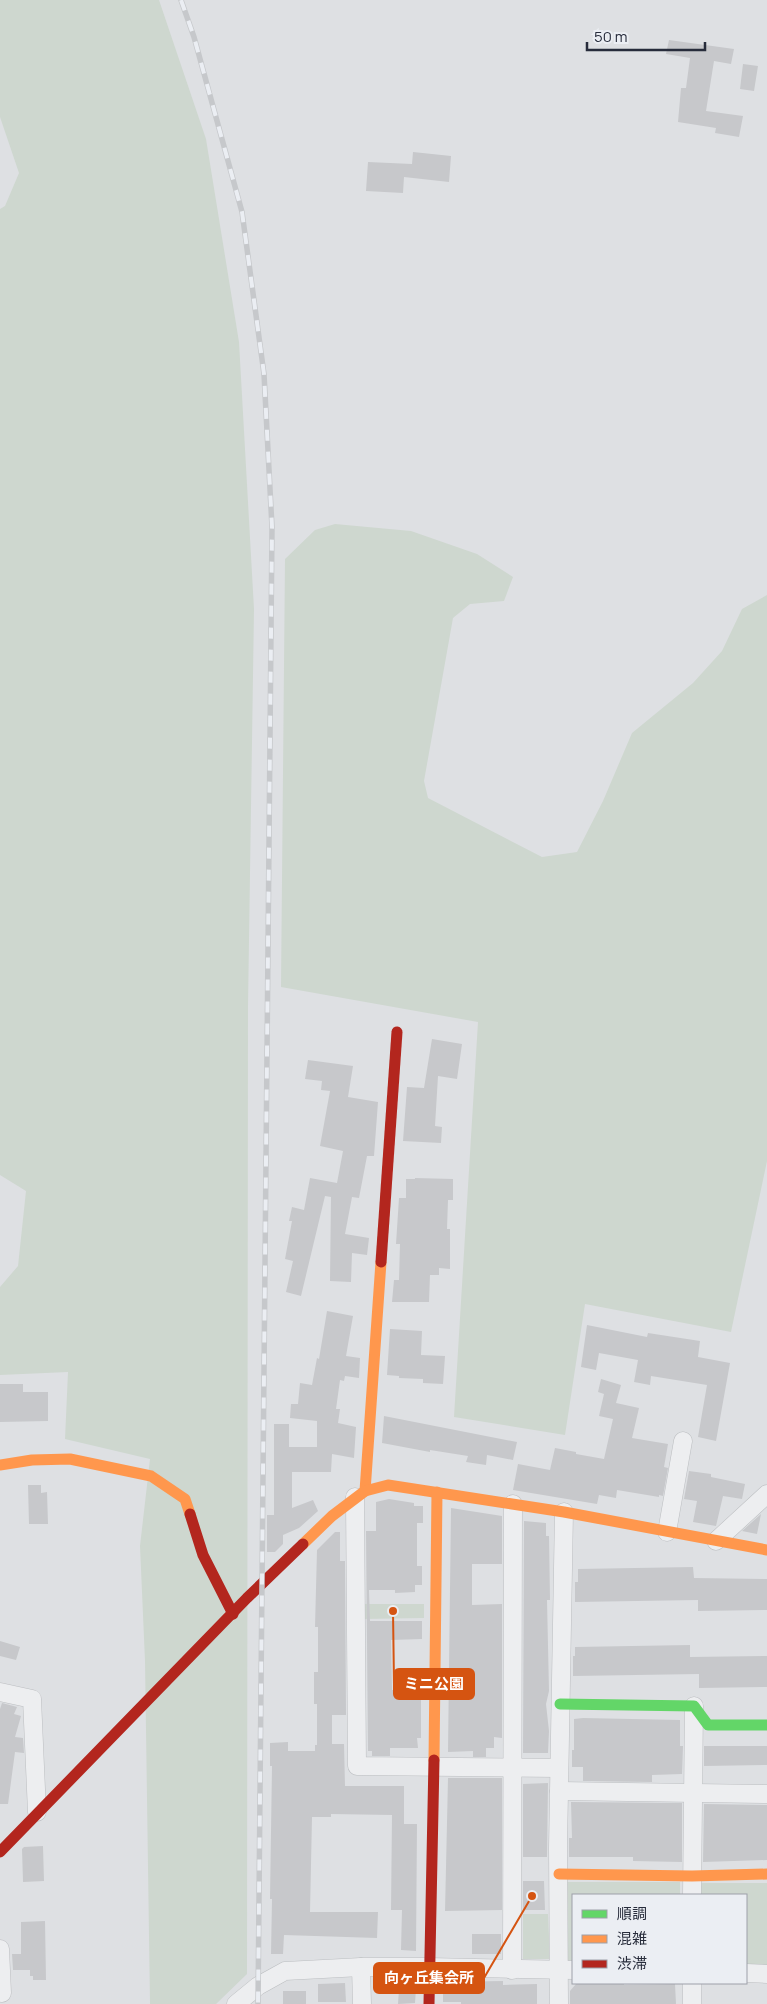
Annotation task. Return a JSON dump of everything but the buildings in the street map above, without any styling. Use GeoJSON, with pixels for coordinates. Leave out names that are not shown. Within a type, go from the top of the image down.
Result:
{"type":"FeatureCollection","features":[{"type":"Feature","properties":{"kind":"street"},"geometry":{"type":"LineString","coordinates":[[397,1032],[360,1494],[357,1766],[559,1768]]}},
{"type":"Feature","properties":{"kind":"street"},"geometry":{"type":"LineString","coordinates":[[667,1532],[683,1442]]}},
{"type":"Feature","properties":{"kind":"street"},"geometry":{"type":"LineString","coordinates":[[0,1465],[32,1460],[70,1459],[151,1476],[185,1499],[203,1555],[233,1614]]}},
{"type":"Feature","properties":{"kind":"street"},"geometry":{"type":"LineString","coordinates":[[0,1852],[233,1614],[332,1516],[360,1494],[388,1485],[564,1512],[767,1550]]}},
{"type":"Feature","properties":{"kind":"street"},"geometry":{"type":"LineString","coordinates":[[429,2004],[437,1492]]}},
{"type":"Feature","properties":{"kind":"street"},"geometry":{"type":"LineString","coordinates":[[716,1541],[767,1494]]}},
{"type":"Feature","properties":{"kind":"street"},"geometry":{"type":"LineString","coordinates":[[512,1504],[512,1970]]}},
{"type":"Feature","properties":{"kind":"street"},"geometry":{"type":"LineString","coordinates":[[559,2004],[566,1970],[559,1874],[564,1512]]}},
{"type":"Feature","properties":{"kind":"street"},"geometry":{"type":"LineString","coordinates":[[0,1692],[32,1699],[38,1812]]}},
{"type":"Feature","properties":{"kind":"street"},"geometry":{"type":"LineString","coordinates":[[560,1704],[694,1706]]}},
{"type":"Feature","properties":{"kind":"street"},"geometry":{"type":"LineString","coordinates":[[694,1706],[708,1724],[767,1725]]}},
{"type":"Feature","properties":{"kind":"street"},"geometry":{"type":"LineString","coordinates":[[692,1894],[694,1706]]}},
{"type":"Feature","properties":{"kind":"street"},"geometry":{"type":"LineString","coordinates":[[559,1791],[767,1794]]}},
{"type":"Feature","properties":{"kind":"street"},"geometry":{"type":"LineString","coordinates":[[559,1874],[692,1876],[767,1874]]}},
{"type":"Feature","properties":{"kind":"street"},"geometry":{"type":"LineString","coordinates":[[0,1949],[2,1993]]}},
{"type":"Feature","properties":{"kind":"street"},"geometry":{"type":"LineString","coordinates":[[236,2004],[258,1986],[285,1971],[429,1967],[566,1970]]}},
{"type":"Feature","properties":{"kind":"street"},"geometry":{"type":"LineString","coordinates":[[361,1968],[362,2004]]}},
{"type":"Feature","properties":{"kind":"street"},"geometry":{"type":"LineString","coordinates":[[747,1973],[767,1974]]}},
{"type":"Feature","properties":{"kind":"street"},"geometry":{"type":"LineString","coordinates":[[692,1984],[692,2004]]}},
{"type":"Feature","properties":{"kind":"shaded area"},"geometry":{"type":"Polygon","coordinates":[[[0,0],[159,0],[206,139],[239,342],[254,609],[248,1006],[247,1974],[216,2004],[150,2004],[145,1661],[140,1546],[150,1459],[65,1439],[68,1372],[0,1375],[0,1287],[18,1266],[26,1191],[0,1175],[0,209],[5,206],[19,173],[0,117],[0,0]]]}},
{"type":"Feature","properties":{"kind":"shaded area"},"geometry":{"type":"Polygon","coordinates":[[[335,524],[411,531],[477,554],[513,577],[504,601],[470,604],[453,618],[424,781],[428,798],[542,857],[577,852],[603,801],[632,733],[693,683],[722,651],[742,609],[767,595],[767,1161],[731,1332],[585,1304],[565,1435],[454,1417],[478,1022],[281,987],[285,559],[315,530],[335,524]]]}},
{"type":"Feature","properties":{"kind":"shaded area"},"geometry":{"type":"Polygon","coordinates":[[[363,1604],[424,1604],[424,1618],[363,1619],[363,1604]]]}},
{"type":"Feature","properties":{"kind":"shaded area"},"geometry":{"type":"Polygon","coordinates":[[[564,1882],[680,1882],[680,1894],[572,1894],[572,1961],[564,1960],[564,1882]]]}},
{"type":"Feature","properties":{"kind":"shaded area"},"geometry":{"type":"Polygon","coordinates":[[[698,1883],[767,1883],[767,1967],[747,1967],[747,1894],[698,1894],[698,1883]]]}},
{"type":"Feature","properties":{"kind":"shaded area"},"geometry":{"type":"Polygon","coordinates":[[[523,1914],[548,1914],[550,1959],[523,1959],[523,1914]]]}},
{"type":"Feature","properties":{"kind":"railway"},"geometry":{"type":"LineString","coordinates":[[181,0],[194,37],[242,212],[264,374],[272,527],[258,2004]]}},
{"type":"Feature","properties":{"kind":"traffic: fast"},"geometry":{"type":"LineString","coordinates":[[560,1704],[694,1706],[708,1725],[767,1725]]}},
{"type":"Feature","properties":{"kind":"traffic: slow"},"geometry":{"type":"LineString","coordinates":[[365,1491],[381,1262]]}},
{"type":"Feature","properties":{"kind":"traffic: slow"},"geometry":{"type":"LineString","coordinates":[[0,1465],[32,1460],[70,1459],[151,1476],[185,1499],[190,1514]]}},
{"type":"Feature","properties":{"kind":"traffic: slow"},"geometry":{"type":"LineString","coordinates":[[303,1544],[332,1516],[365,1491],[388,1485],[564,1512],[767,1550]]}},
{"type":"Feature","properties":{"kind":"traffic: slow"},"geometry":{"type":"LineString","coordinates":[[434,1760],[437,1492]]}},
{"type":"Feature","properties":{"kind":"traffic: slow"},"geometry":{"type":"LineString","coordinates":[[559,1874],[692,1876],[767,1874]]}},
{"type":"Feature","properties":{"kind":"traffic: jam"},"geometry":{"type":"LineString","coordinates":[[381,1262],[397,1032]]}},
{"type":"Feature","properties":{"kind":"traffic: jam"},"geometry":{"type":"LineString","coordinates":[[190,1514],[203,1555],[233,1614]]}},
{"type":"Feature","properties":{"kind":"traffic: jam"},"geometry":{"type":"LineString","coordinates":[[0,1852],[247,1598],[303,1544]]}},
{"type":"Feature","properties":{"kind":"traffic: jam"},"geometry":{"type":"LineString","coordinates":[[429,2004],[434,1760]]}},
{"type":"Feature","properties":{"kind":"place","name":"ミニ公園"},"geometry":{"type":"Point","coordinates":[393,1611]}},
{"type":"Feature","properties":{"kind":"place","name":"向ヶ丘集会所"},"geometry":{"type":"Point","coordinates":[532,1896]}}]}
